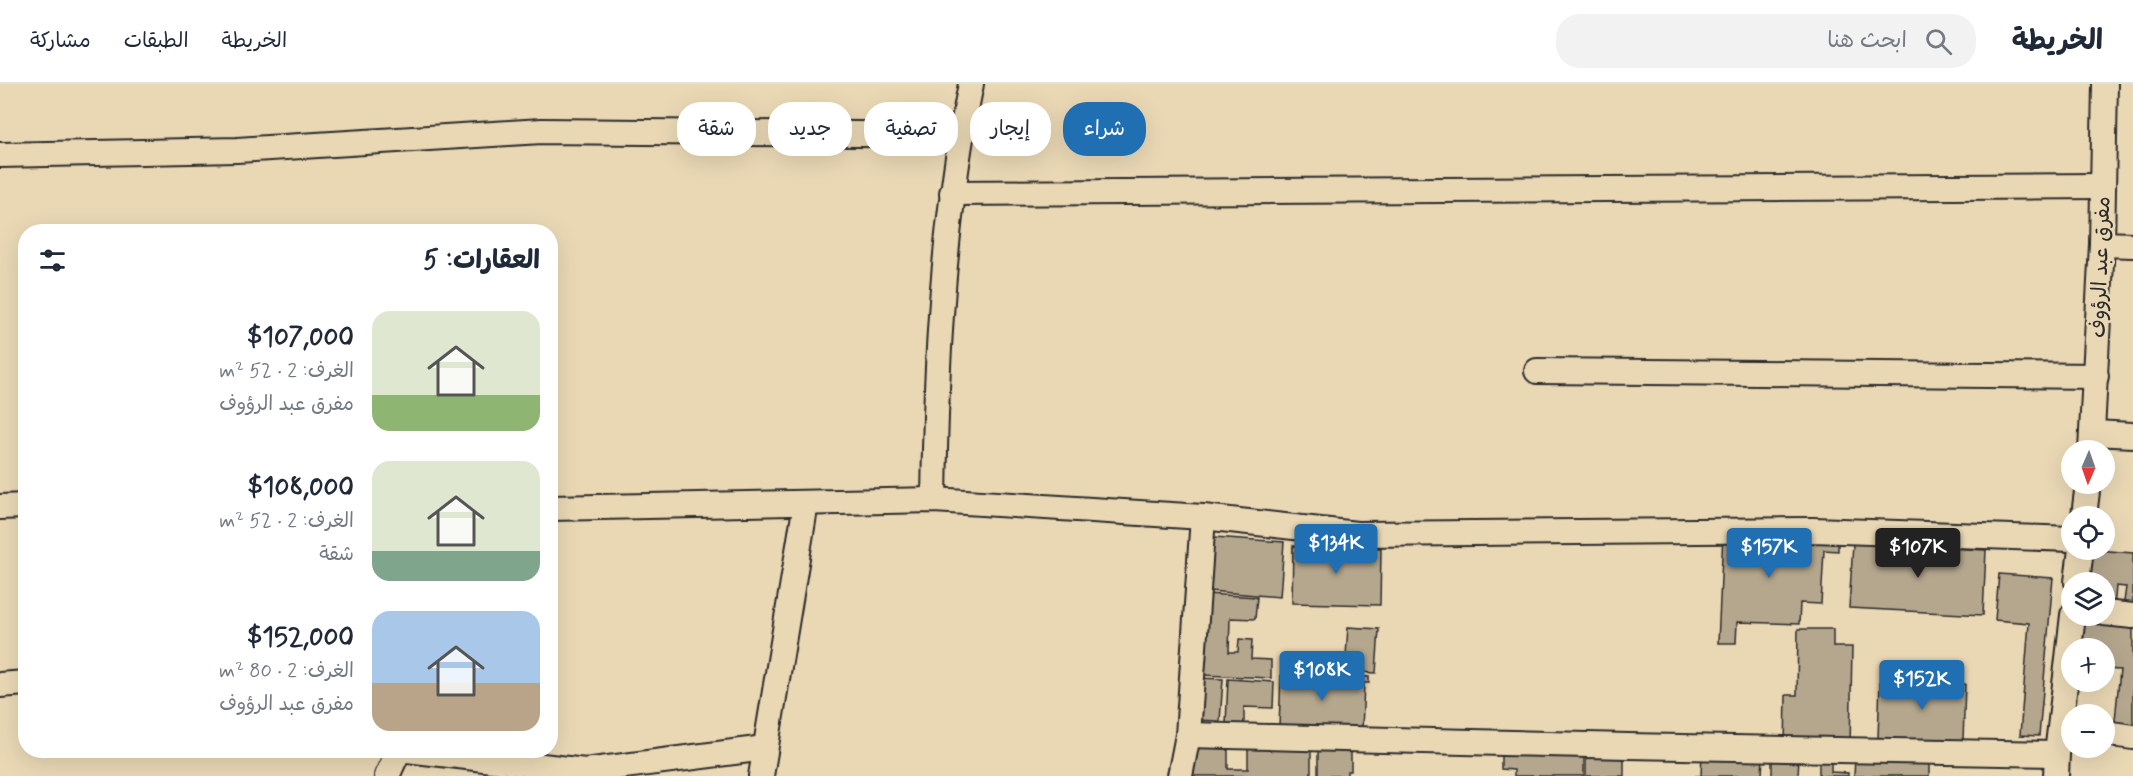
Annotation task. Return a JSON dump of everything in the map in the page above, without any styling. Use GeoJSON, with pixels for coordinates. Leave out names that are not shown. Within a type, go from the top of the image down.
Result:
{"type":"FeatureCollection","features":[{"type":"Feature","properties":{"kind":"street"},"geometry":{"type":"LineString","coordinates":[[934,500],[936,379],[952,193],[971,84]]}},
{"type":"Feature","properties":{"kind":"street","name":"مفرق عبد الرؤوف"},"geometry":{"type":"LineString","coordinates":[[2092,440],[2102,244],[2105,84]]}},
{"type":"Feature","properties":{"kind":"street"},"geometry":{"type":"LineString","coordinates":[[0,155],[237,150],[542,131],[961,135]]}},
{"type":"Feature","properties":{"kind":"street"},"geometry":{"type":"LineString","coordinates":[[952,193],[2103,186]]}},
{"type":"Feature","properties":{"kind":"street"},"geometry":{"type":"LineString","coordinates":[[2102,244],[2133,245]]}},
{"type":"Feature","properties":{"kind":"street"},"geometry":{"type":"LineString","coordinates":[[1537,371],[2096,376]]}},
{"type":"Feature","properties":{"kind":"street"},"geometry":{"type":"LineString","coordinates":[[2104,440],[2133,435]]}},
{"type":"Feature","properties":{"kind":"street"},"geometry":{"type":"LineString","coordinates":[[558,508],[934,500],[1203,517],[1357,534],[1813,530],[2061,539]]}},
{"type":"Feature","properties":{"kind":"street"},"geometry":{"type":"LineString","coordinates":[[761,776],[806,503]]}},
{"type":"Feature","properties":{"kind":"street"},"geometry":{"type":"LineString","coordinates":[[0,507],[18,506]]}},
{"type":"Feature","properties":{"kind":"street"},"geometry":{"type":"LineString","coordinates":[[1180,776],[1188,735],[1203,517]]}},
{"type":"Feature","properties":{"kind":"street"},"geometry":{"type":"LineString","coordinates":[[2115,614],[2133,616]]}},
{"type":"Feature","properties":{"kind":"street"},"geometry":{"type":"LineString","coordinates":[[2067,704],[2072,626]]}},
{"type":"Feature","properties":{"kind":"street"},"geometry":{"type":"LineString","coordinates":[[0,685],[18,684]]}},
{"type":"Feature","properties":{"kind":"street"},"geometry":{"type":"LineString","coordinates":[[1188,735],[1629,746],[2057,765],[2061,748]]}},
{"type":"Feature","properties":{"kind":"street"},"geometry":{"type":"LineString","coordinates":[[2115,735],[2133,737]]}},
{"type":"Feature","properties":{"kind":"street"},"geometry":{"type":"LineString","coordinates":[[475,758],[585,771],[765,748]]}},
{"type":"Feature","properties":{"kind":"street"},"geometry":{"type":"LineString","coordinates":[[387,776],[395,758]]}},
{"type":"Feature","properties":{"kind":"building"},"geometry":{"type":"Polygon","coordinates":[[[1723,534],[1838,538],[1838,551],[1824,550],[1821,604],[1800,603],[1799,624],[1737,622],[1736,643],[1718,643],[1723,534]]]}},
{"type":"Feature","properties":{"kind":"building"},"geometry":{"type":"Polygon","coordinates":[[[1214,537],[1284,542],[1280,597],[1210,591],[1214,537]]]}},
{"type":"Feature","properties":{"kind":"building"},"geometry":{"type":"Polygon","coordinates":[[[1853,543],[1986,550],[1983,615],[1849,608],[1853,543]]]}},
{"type":"Feature","properties":{"kind":"building"},"geometry":{"type":"Polygon","coordinates":[[[1293,546],[1381,548],[1380,605],[1292,603],[1293,546]]]}},
{"type":"Feature","properties":{"kind":"building"},"geometry":{"type":"Polygon","coordinates":[[[2115,552],[2133,553],[2133,610],[2123,609],[2126,587],[2116,586],[2115,598],[2115,572],[2082,572],[2083,560],[2115,560],[2115,552]]]}},
{"type":"Feature","properties":{"kind":"building"},"geometry":{"type":"Polygon","coordinates":[[[1999,574],[2053,578],[2039,736],[2020,735],[2029,623],[1995,620],[1999,574]]]}},
{"type":"Feature","properties":{"kind":"building"},"geometry":{"type":"Polygon","coordinates":[[[1206,594],[1257,597],[1255,619],[1230,618],[1229,652],[1238,652],[1239,639],[1252,640],[1251,659],[1271,660],[1271,678],[1202,675],[1206,594]]]}},
{"type":"Feature","properties":{"kind":"building"},"geometry":{"type":"Polygon","coordinates":[[[2115,619],[2133,621],[2133,732],[2115,730],[2120,670],[2115,670],[2115,638],[2082,638],[2083,626],[2115,626],[2115,619]]]}},
{"type":"Feature","properties":{"kind":"building"},"geometry":{"type":"Polygon","coordinates":[[[1348,627],[1379,629],[1376,673],[1345,671],[1348,627]]]}},
{"type":"Feature","properties":{"kind":"building"},"geometry":{"type":"Polygon","coordinates":[[[1798,629],[1833,629],[1833,647],[1852,647],[1850,747],[1785,746],[1786,695],[1797,695],[1798,629]]]}},
{"type":"Feature","properties":{"kind":"building"},"geometry":{"type":"Polygon","coordinates":[[[1281,674],[1369,677],[1369,683],[1364,683],[1362,730],[1279,727],[1281,674]]]}},
{"type":"Feature","properties":{"kind":"building"},"geometry":{"type":"Polygon","coordinates":[[[1197,678],[1223,679],[1220,721],[1194,720],[1197,678]]]}},
{"type":"Feature","properties":{"kind":"building"},"geometry":{"type":"Polygon","coordinates":[[[1228,679],[1274,682],[1273,708],[1244,707],[1244,725],[1226,725],[1228,679]]]}},
{"type":"Feature","properties":{"kind":"building"},"geometry":{"type":"Polygon","coordinates":[[[1880,682],[1965,684],[1963,741],[1878,738],[1880,682]]]}},
{"type":"Feature","properties":{"kind":"building"},"geometry":{"type":"Polygon","coordinates":[[[1189,737],[1228,737],[1228,769],[1248,769],[1248,743],[1311,743],[1311,776],[1189,776],[1189,737]]]}},
{"type":"Feature","properties":{"kind":"building"},"geometry":{"type":"Polygon","coordinates":[[[1318,746],[1351,746],[1351,771],[1347,771],[1347,776],[1318,776],[1318,746]]]}},
{"type":"Feature","properties":{"kind":"building"},"geometry":{"type":"Polygon","coordinates":[[[1501,747],[1584,748],[1584,776],[1514,776],[1514,770],[1501,769],[1501,747]]]}},
{"type":"Feature","properties":{"kind":"building"},"geometry":{"type":"Polygon","coordinates":[[[1702,753],[1763,755],[1762,776],[1701,776],[1702,753]]]}},
{"type":"Feature","properties":{"kind":"building"},"geometry":{"type":"Polygon","coordinates":[[[1586,755],[1624,755],[1624,776],[1586,776],[1586,755]]]}},
{"type":"Feature","properties":{"kind":"building"},"geometry":{"type":"Polygon","coordinates":[[[1772,755],[1799,756],[1798,776],[1772,776],[1772,755]]]}},
{"type":"Feature","properties":{"kind":"building"},"geometry":{"type":"Polygon","coordinates":[[[1855,758],[1929,759],[1929,776],[1854,776],[1855,758]]]}},
{"type":"Feature","properties":{"kind":"building"},"geometry":{"type":"Polygon","coordinates":[[[1819,761],[1831,761],[1831,772],[1848,773],[1848,776],[1819,776],[1819,761]]]}}]}
